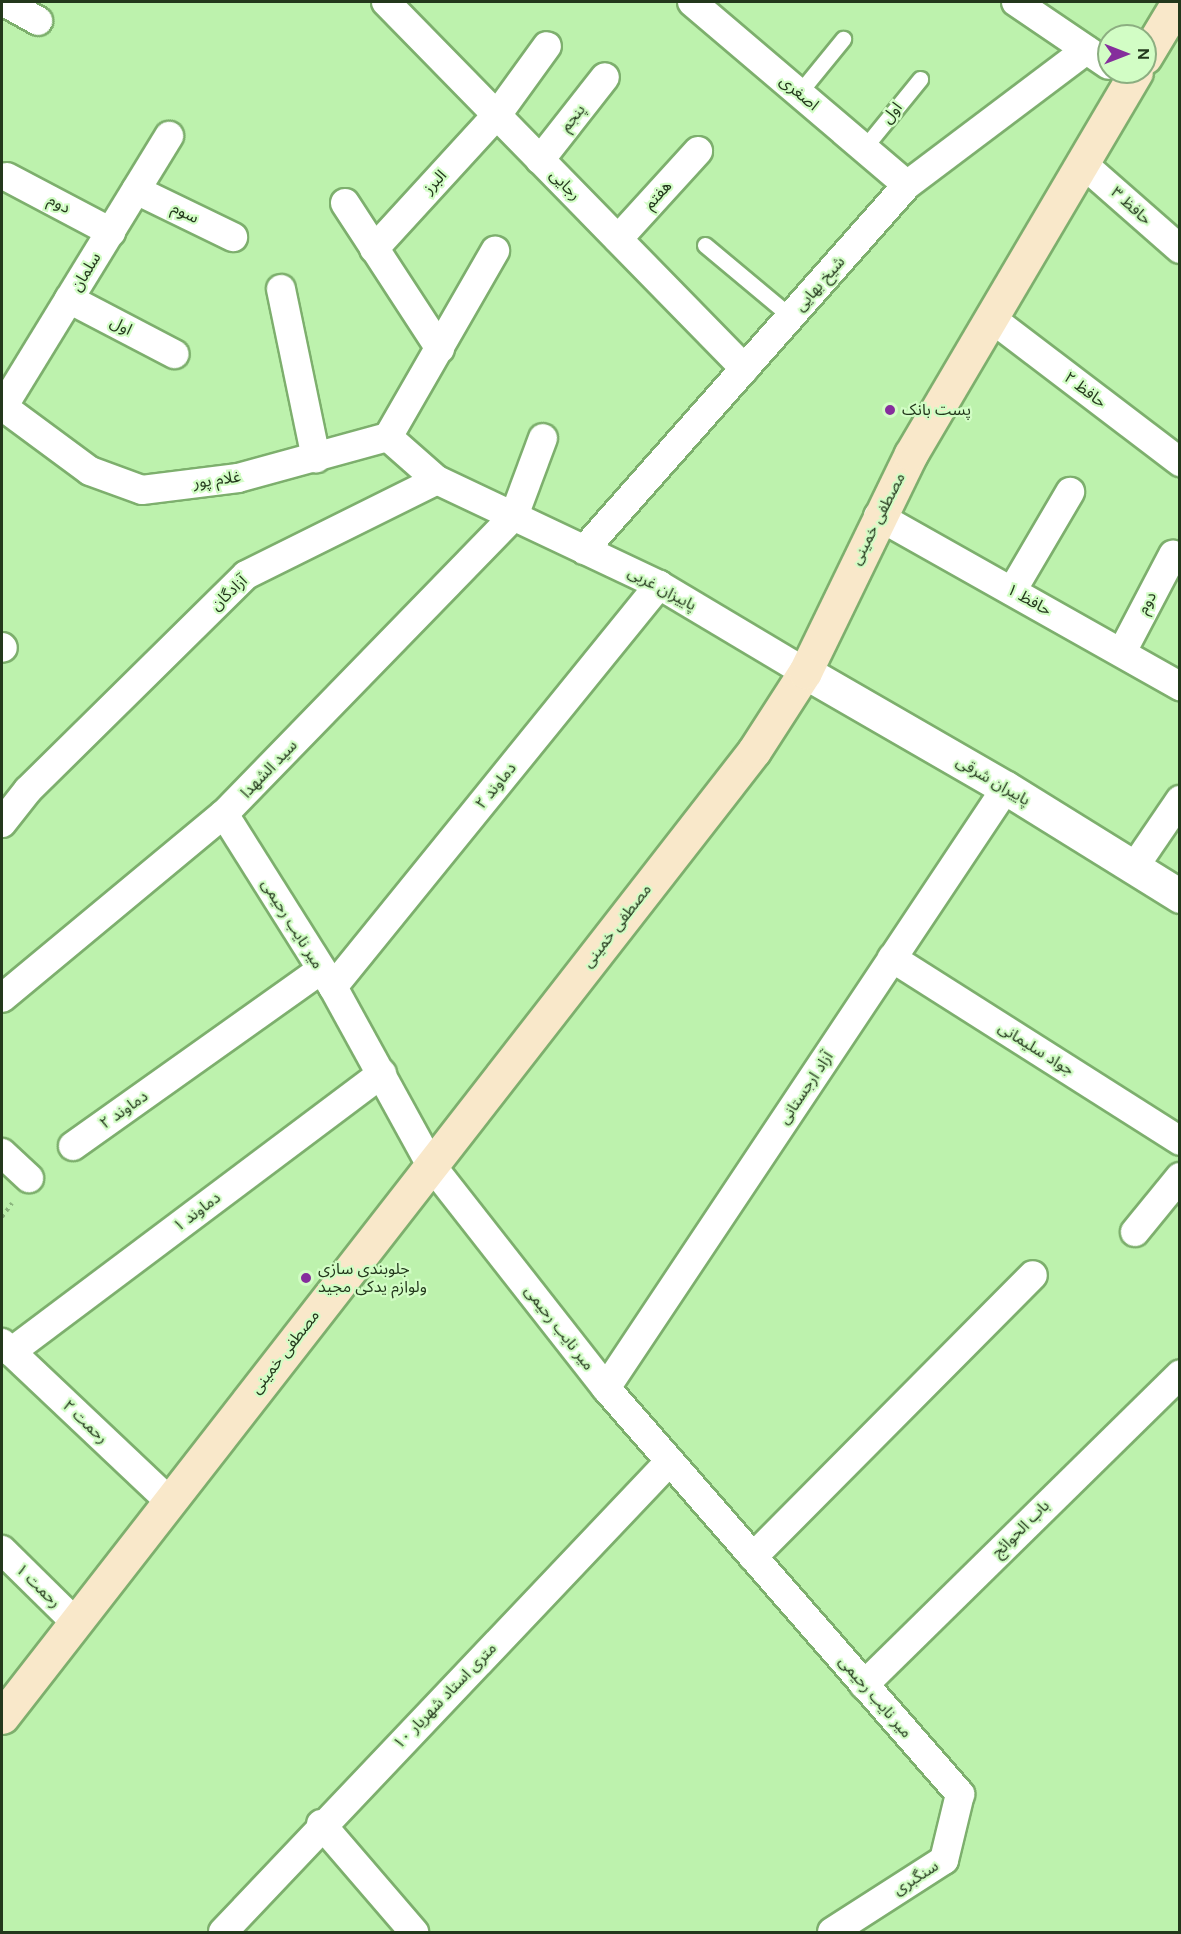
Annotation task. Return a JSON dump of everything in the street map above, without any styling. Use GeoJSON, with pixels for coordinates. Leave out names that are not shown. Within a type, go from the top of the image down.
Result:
{"type":"FeatureCollection","features":[{"type":"Feature","properties":{"kind":"main road","name":"مصطفی خمینی"},"geometry":{"type":"LineString","coordinates":[[1157,25],[1176,4]]}},
{"type":"Feature","properties":{"kind":"main road","name":"مصطفی خمینی"},"geometry":{"type":"LineString","coordinates":[[2,1717],[754,751],[805,672],[878,516],[1082,163],[1114,84]]}},
{"type":"Feature","properties":{"kind":"street"},"geometry":{"type":"LineString","coordinates":[[4,2],[38,21]]}},
{"type":"Feature","properties":{"kind":"street","name":"رجایی"},"geometry":{"type":"LineString","coordinates":[[386,2],[745,369]]}},
{"type":"Feature","properties":{"kind":"street","name":"اصغری"},"geometry":{"type":"LineString","coordinates":[[692,2],[908,185]]}},
{"type":"Feature","properties":{"kind":"street"},"geometry":{"type":"LineString","coordinates":[[1016,2],[1097,51]]}},
{"type":"Feature","properties":{"kind":"street"},"geometry":{"type":"LineString","coordinates":[[497,115],[547,46]]}},
{"type":"Feature","properties":{"kind":"street","name":"پنجم"},"geometry":{"type":"LineString","coordinates":[[540,159],[605,77]]}},
{"type":"Feature","properties":{"kind":"street","name":"شیخ بهایی"},"geometry":{"type":"LineString","coordinates":[[585,550],[908,185],[1097,79]]}},
{"type":"Feature","properties":{"kind":"street","name":"البرز"},"geometry":{"type":"LineString","coordinates":[[374,249],[497,115]]}},
{"type":"Feature","properties":{"kind":"street","name":"سلمان"},"geometry":{"type":"LineString","coordinates":[[2,406],[169,136]]}},
{"type":"Feature","properties":{"kind":"street","name":"هفتم"},"geometry":{"type":"LineString","coordinates":[[618,239],[698,151]]}},
{"type":"Feature","properties":{"kind":"street","name":"حافظ ۳"},"geometry":{"type":"LineString","coordinates":[[1082,163],[1179,249]]}},
{"type":"Feature","properties":{"kind":"street","name":"دوم"},"geometry":{"type":"LineString","coordinates":[[7,177],[111,232]]}},
{"type":"Feature","properties":{"kind":"street","name":"سوم"},"geometry":{"type":"LineString","coordinates":[[136,190],[233,237]]}},
{"type":"Feature","properties":{"kind":"street"},"geometry":{"type":"LineString","coordinates":[[345,203],[440,349]]}},
{"type":"Feature","properties":{"kind":"street"},"geometry":{"type":"LineString","coordinates":[[495,251],[388,437],[437,480],[514,516],[543,438]]}},
{"type":"Feature","properties":{"kind":"street"},"geometry":{"type":"LineString","coordinates":[[281,289],[316,458]]}},
{"type":"Feature","properties":{"kind":"street","name":"اول"},"geometry":{"type":"LineString","coordinates":[[69,299],[174,354]]}},
{"type":"Feature","properties":{"kind":"street","name":"حافظ ۲"},"geometry":{"type":"LineString","coordinates":[[991,318],[1179,462]]}},
{"type":"Feature","properties":{"kind":"street","name":"غلام پور"},"geometry":{"type":"LineString","coordinates":[[2,406],[90,471],[142,490],[238,478],[388,437]]}},
{"type":"Feature","properties":{"kind":"street","name":"آزادگان"},"geometry":{"type":"LineString","coordinates":[[2,823],[28,790],[246,575],[437,480]]}},
{"type":"Feature","properties":{"kind":"street"},"geometry":{"type":"LineString","coordinates":[[1012,591],[1070,492]]}},
{"type":"Feature","properties":{"kind":"street","name":"پاییزان غربی"},"geometry":{"type":"LineString","coordinates":[[514,516],[659,585],[805,672]]}},
{"type":"Feature","properties":{"kind":"street","name":"سید الشهدا"},"geometry":{"type":"LineString","coordinates":[[2,998],[224,814],[514,516]]}},
{"type":"Feature","properties":{"kind":"street","name":"حافظ ۱"},"geometry":{"type":"LineString","coordinates":[[878,516],[1179,686]]}},
{"type":"Feature","properties":{"kind":"street","name":"دوم"},"geometry":{"type":"LineString","coordinates":[[1122,652],[1173,555]]}},
{"type":"Feature","properties":{"kind":"street","name":"دماوند ۲"},"geometry":{"type":"LineString","coordinates":[[73,1146],[327,979],[659,585]]}},
{"type":"Feature","properties":{"kind":"street","name":"پاییران شرقی"},"geometry":{"type":"LineString","coordinates":[[805,672],[1005,788],[1135,866],[1179,896]]}},
{"type":"Feature","properties":{"kind":"street","name":"آزاد ارجستانی"},"geometry":{"type":"LineString","coordinates":[[606,1388],[1005,788]]}},
{"type":"Feature","properties":{"kind":"street"},"geometry":{"type":"LineString","coordinates":[[1135,866],[1179,800]]}},
{"type":"Feature","properties":{"kind":"street","name":"میر نایب رحیمی"},"geometry":{"type":"LineString","coordinates":[[224,814],[327,979],[382,1073],[431,1165],[606,1388],[960,1794]]}},
{"type":"Feature","properties":{"kind":"street","name":"جواد سلیمانی"},"geometry":{"type":"LineString","coordinates":[[892,958],[1179,1141]]}},
{"type":"Feature","properties":{"kind":"street","name":"دماوند ۱"},"geometry":{"type":"LineString","coordinates":[[6,1348],[382,1073]]}},
{"type":"Feature","properties":{"kind":"street"},"geometry":{"type":"LineString","coordinates":[[2,1153],[29,1178]]}},
{"type":"Feature","properties":{"kind":"street"},"geometry":{"type":"LineString","coordinates":[[1135,1232],[1179,1177]]}},
{"type":"Feature","properties":{"kind":"street"},"geometry":{"type":"LineString","coordinates":[[753,1557],[1033,1275]]}},
{"type":"Feature","properties":{"kind":"street","name":"رحمت ۲"},"geometry":{"type":"LineString","coordinates":[[6,1348],[169,1501]]}},
{"type":"Feature","properties":{"kind":"street","name":"باب الحوائج"},"geometry":{"type":"LineString","coordinates":[[864,1684],[1179,1374]]}},
{"type":"Feature","properties":{"kind":"street","name":"۱۰ متری استاد شهریار"},"geometry":{"type":"LineString","coordinates":[[223,1932],[321,1824],[670,1461]]}},
{"type":"Feature","properties":{"kind":"street","name":"رحمت ۱"},"geometry":{"type":"LineString","coordinates":[[2,1550],[75,1622]]}},
{"type":"Feature","properties":{"kind":"street","name":"سنگبری"},"geometry":{"type":"LineString","coordinates":[[832,1932],[944,1860],[960,1794]]}},
{"type":"Feature","properties":{"kind":"street"},"geometry":{"type":"LineString","coordinates":[[321,1824],[414,1932]]}},
{"type":"Feature","properties":{"kind":"lane"},"geometry":{"type":"LineString","coordinates":[[799,93],[843,39]]}},
{"type":"Feature","properties":{"kind":"lane","name":"اول"},"geometry":{"type":"LineString","coordinates":[[864,148],[920,79]]}},
{"type":"Feature","properties":{"kind":"lane"},"geometry":{"type":"LineString","coordinates":[[705,245],[791,317]]}},
{"type":"Feature","properties":{"kind":"place","name":"پست بانک"},"geometry":{"type":"Point","coordinates":[890,410]}},
{"type":"Feature","properties":{"kind":"place","name":"جلوبندی سازی ولوازم یدکی مجید"},"geometry":{"type":"Point","coordinates":[306,1278]}}]}
